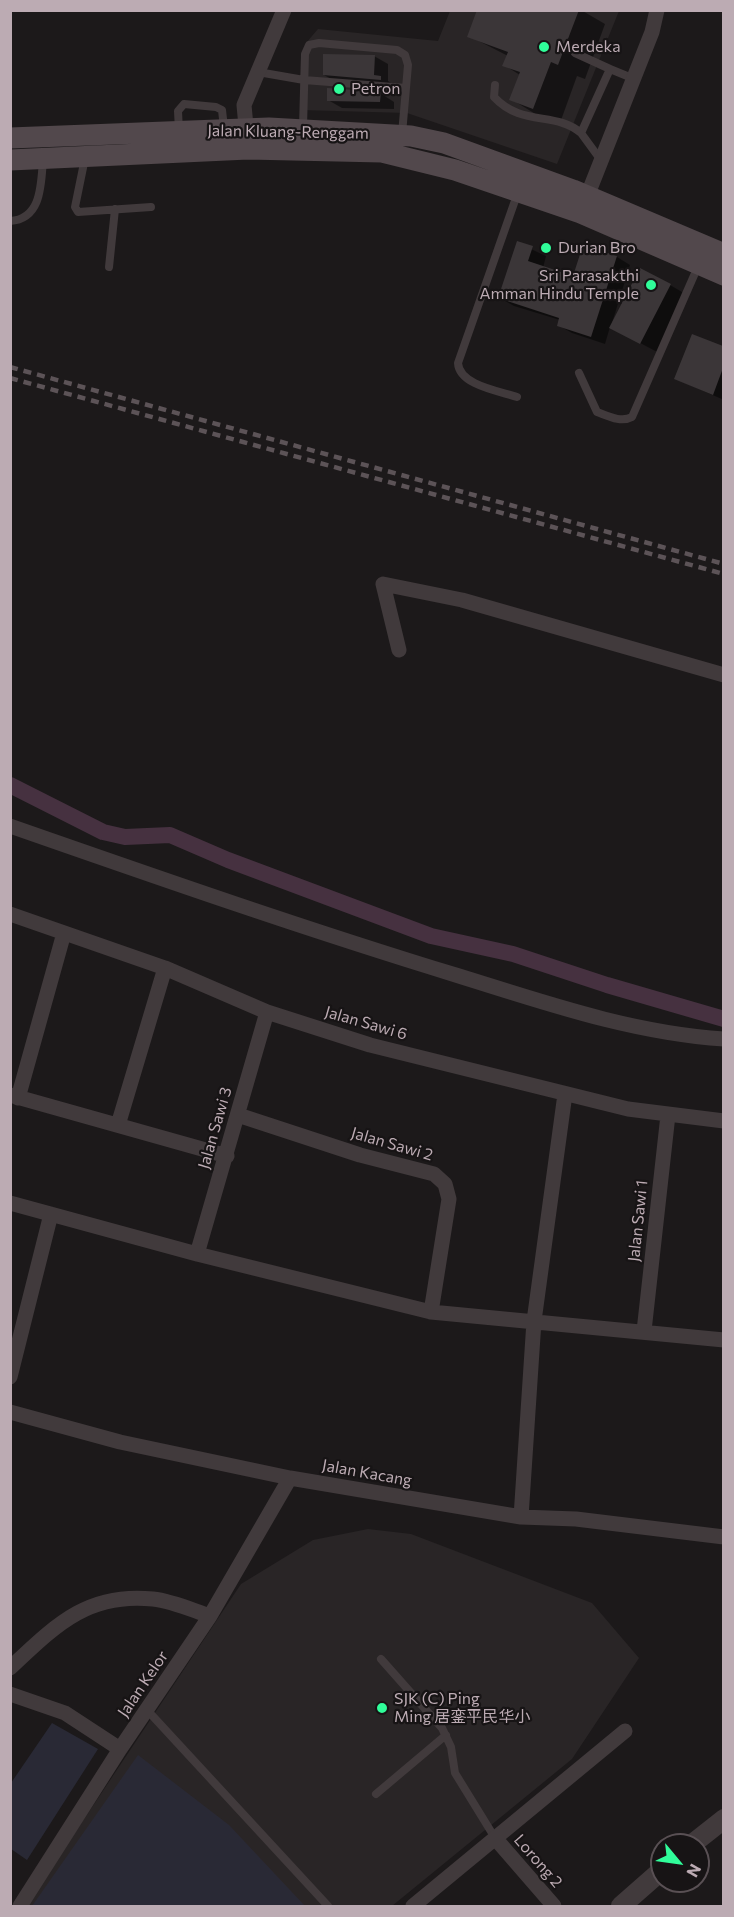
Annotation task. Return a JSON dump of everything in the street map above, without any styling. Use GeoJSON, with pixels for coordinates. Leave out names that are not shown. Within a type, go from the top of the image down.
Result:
{"type":"FeatureCollection","features":[{"type":"Feature","properties":{"kind":"main road","name":"Jalan Kluang-Renggam"},"geometry":{"type":"LineString","coordinates":[[10,160],[85,157],[247,139],[303,128],[402,135],[444,143],[584,205],[710,254],[723,274]]}},
{"type":"Feature","properties":{"kind":"main road","name":"Jalan Kluang-Renggam"},"geometry":{"type":"LineString","coordinates":[[10,138],[224,130],[247,139],[382,152],[455,170],[519,191],[584,205]]}},
{"type":"Feature","properties":{"kind":"street"},"geometry":{"type":"LineString","coordinates":[[247,139],[244,105],[284,10]]}},
{"type":"Feature","properties":{"kind":"street"},"geometry":{"type":"LineString","coordinates":[[584,205],[600,159],[652,32],[657,10]]}},
{"type":"Feature","properties":{"kind":"street"},"geometry":{"type":"LineString","coordinates":[[399,650],[383,584],[462,600],[723,675]]}},
{"type":"Feature","properties":{"kind":"street"},"geometry":{"type":"LineString","coordinates":[[10,826],[321,934],[591,1017],[688,1037],[723,1039]]}},
{"type":"Feature","properties":{"kind":"street","name":"Jalan Sawi 6"},"geometry":{"type":"LineString","coordinates":[[10,914],[165,968],[267,1012],[370,1045],[566,1094],[668,1115],[723,1121]]}},
{"type":"Feature","properties":{"kind":"street"},"geometry":{"type":"LineString","coordinates":[[64,933],[14,1096],[226,1156]]}},
{"type":"Feature","properties":{"kind":"street"},"geometry":{"type":"LineString","coordinates":[[118,1125],[165,968]]}},
{"type":"Feature","properties":{"kind":"street","name":"Jalan Sawi 3"},"geometry":{"type":"LineString","coordinates":[[197,1254],[267,1012]]}},
{"type":"Feature","properties":{"kind":"street"},"geometry":{"type":"LineString","coordinates":[[521,1517],[534,1321],[566,1094]]}},
{"type":"Feature","properties":{"kind":"street","name":"Jalan Sawi 2"},"geometry":{"type":"LineString","coordinates":[[238,1115],[360,1155],[434,1174],[445,1184],[449,1199],[431,1312]]}},
{"type":"Feature","properties":{"kind":"street","name":"Jalan Sawi 1"},"geometry":{"type":"LineString","coordinates":[[644,1331],[668,1115]]}},
{"type":"Feature","properties":{"kind":"street"},"geometry":{"type":"LineString","coordinates":[[10,1203],[197,1254],[431,1312],[723,1340]]}},
{"type":"Feature","properties":{"kind":"street"},"geometry":{"type":"LineString","coordinates":[[10,1377],[51,1214]]}},
{"type":"Feature","properties":{"kind":"street","name":"Jalan Kacang"},"geometry":{"type":"LineString","coordinates":[[10,1412],[120,1442],[290,1478],[521,1517],[576,1519],[723,1537]]}},
{"type":"Feature","properties":{"kind":"street","name":"Jalan Kelor"},"geometry":{"type":"LineString","coordinates":[[20,1906],[120,1749],[148,1711],[210,1616],[290,1478]]}},
{"type":"Feature","properties":{"kind":"street"},"geometry":{"type":"LineString","coordinates":[[10,1668],[45,1636],[86,1606],[118,1598],[155,1599],[210,1616]]}},
{"type":"Feature","properties":{"kind":"street"},"geometry":{"type":"LineString","coordinates":[[10,1694],[65,1713],[120,1749]]}},
{"type":"Feature","properties":{"kind":"street"},"geometry":{"type":"LineString","coordinates":[[413,1906],[625,1731]]}},
{"type":"Feature","properties":{"kind":"street"},"geometry":{"type":"LineString","coordinates":[[706,1833],[723,1819]]}},
{"type":"Feature","properties":{"kind":"street","name":"Lorong 2"},"geometry":{"type":"LineString","coordinates":[[495,1838],[554,1906]]}},
{"type":"Feature","properties":{"kind":"street"},"geometry":{"type":"LineString","coordinates":[[621,1906],[650,1881]]}},
{"type":"Feature","properties":{"kind":"lane"},"geometry":{"type":"LineString","coordinates":[[303,128],[305,54],[309,45],[319,43],[397,50],[405,56],[408,65],[402,135]]}},
{"type":"Feature","properties":{"kind":"lane"},"geometry":{"type":"LineString","coordinates":[[575,53],[632,78]]}},
{"type":"Feature","properties":{"kind":"lane"},"geometry":{"type":"LineString","coordinates":[[581,133],[610,69]]}},
{"type":"Feature","properties":{"kind":"lane"},"geometry":{"type":"LineString","coordinates":[[258,72],[304,80],[406,88]]}},
{"type":"Feature","properties":{"kind":"lane"},"geometry":{"type":"LineString","coordinates":[[495,85],[494,97],[504,108],[543,121],[569,122],[581,133],[600,159]]}},
{"type":"Feature","properties":{"kind":"lane"},"geometry":{"type":"LineString","coordinates":[[10,221],[25,219],[30,215],[41,185],[45,137]]}},
{"type":"Feature","properties":{"kind":"lane"},"geometry":{"type":"LineString","coordinates":[[85,157],[75,210],[78,212],[151,207]]}},
{"type":"Feature","properties":{"kind":"lane"},"geometry":{"type":"LineString","coordinates":[[517,397],[465,378],[458,369],[458,363],[519,191]]}},
{"type":"Feature","properties":{"kind":"lane"},"geometry":{"type":"LineString","coordinates":[[109,267],[115,209]]}},
{"type":"Feature","properties":{"kind":"lane"},"geometry":{"type":"LineString","coordinates":[[579,373],[597,412],[627,420],[632,417],[710,254]]}},
{"type":"Feature","properties":{"kind":"lane"},"geometry":{"type":"LineString","coordinates":[[381,1659],[446,1735],[451,1747],[455,1773],[495,1838]]}},
{"type":"Feature","properties":{"kind":"lane"},"geometry":{"type":"LineString","coordinates":[[148,1711],[328,1906]]}},
{"type":"Feature","properties":{"kind":"lane"},"geometry":{"type":"LineString","coordinates":[[376,1794],[446,1735]]}},
{"type":"Feature","properties":{"kind":"shaded area"},"geometry":{"type":"Polygon","coordinates":[[[450,11],[619,11],[557,164],[407,113],[300,110],[301,56],[306,43],[318,29],[438,41],[450,11]]]}},
{"type":"Feature","properties":{"kind":"shaded area","name":"SJK (C) Ping Ming 居銮平民华小"},"geometry":{"type":"Polygon","coordinates":[[[368,1529],[411,1534],[592,1603],[639,1658],[572,1759],[392,1906],[26,1906],[241,1584],[313,1540],[368,1529]]]}},
{"type":"Feature","properties":{"kind":"shaded area"},"geometry":{"type":"Polygon","coordinates":[[[52,1723],[98,1749],[27,1860],[11,1849],[11,1783],[52,1723]]]}},
{"type":"Feature","properties":{"kind":"shaded area"},"geometry":{"type":"Polygon","coordinates":[[[138,1755],[229,1825],[305,1906],[32,1906],[138,1755]]]}},
{"type":"Feature","properties":{"kind":"building"},"geometry":{"type":"Polygon","coordinates":[[[477,10],[579,10],[558,65],[551,62],[533,109],[509,100],[520,72],[502,66],[508,52],[467,37],[477,10]]]}},
{"type":"Feature","properties":{"kind":"building"},"geometry":{"type":"Polygon","coordinates":[[[323,54],[375,55],[374,75],[381,76],[381,80],[323,75],[323,54]]]}},
{"type":"Feature","properties":{"kind":"building"},"geometry":{"type":"Polygon","coordinates":[[[327,88],[381,92],[380,102],[327,101],[327,88]]]}},
{"type":"Feature","properties":{"kind":"building"},"geometry":{"type":"Polygon","coordinates":[[[517,241],[533,246],[528,261],[573,276],[583,245],[617,256],[591,337],[557,326],[559,318],[498,298],[517,241]]]}},
{"type":"Feature","properties":{"kind":"building"},"geometry":{"type":"Polygon","coordinates":[[[640,268],[671,284],[640,344],[609,328],[640,268]]]}},
{"type":"Feature","properties":{"kind":"building"},"geometry":{"type":"Polygon","coordinates":[[[692,334],[723,346],[723,368],[713,395],[674,379],[692,334]]]}},
{"type":"Feature","properties":{"kind":"waterway"},"geometry":{"type":"LineString","coordinates":[[10,785],[103,832],[125,837],[170,835],[228,860],[431,936],[513,954],[607,985],[724,1019]]}},
{"type":"Feature","properties":{"kind":"railway"},"geometry":{"type":"LineString","coordinates":[[10,367],[724,564]]}},
{"type":"Feature","properties":{"kind":"railway"},"geometry":{"type":"LineString","coordinates":[[10,378],[724,574]]}},
{"type":"Feature","properties":{"kind":"place","name":"Merdeka"},"geometry":{"type":"Point","coordinates":[544,47]}},
{"type":"Feature","properties":{"kind":"place","name":"Petron"},"geometry":{"type":"Point","coordinates":[339,89]}},
{"type":"Feature","properties":{"kind":"place","name":"Durian Bro"},"geometry":{"type":"Point","coordinates":[546,248]}},
{"type":"Feature","properties":{"kind":"place","name":"Sri Parasakthi Amman Hindu Temple"},"geometry":{"type":"Point","coordinates":[651,285]}},
{"type":"Feature","properties":{"kind":"place","name":"SJK (C) Ping Ming 居銮平民华小"},"geometry":{"type":"Point","coordinates":[382,1708]}}]}
